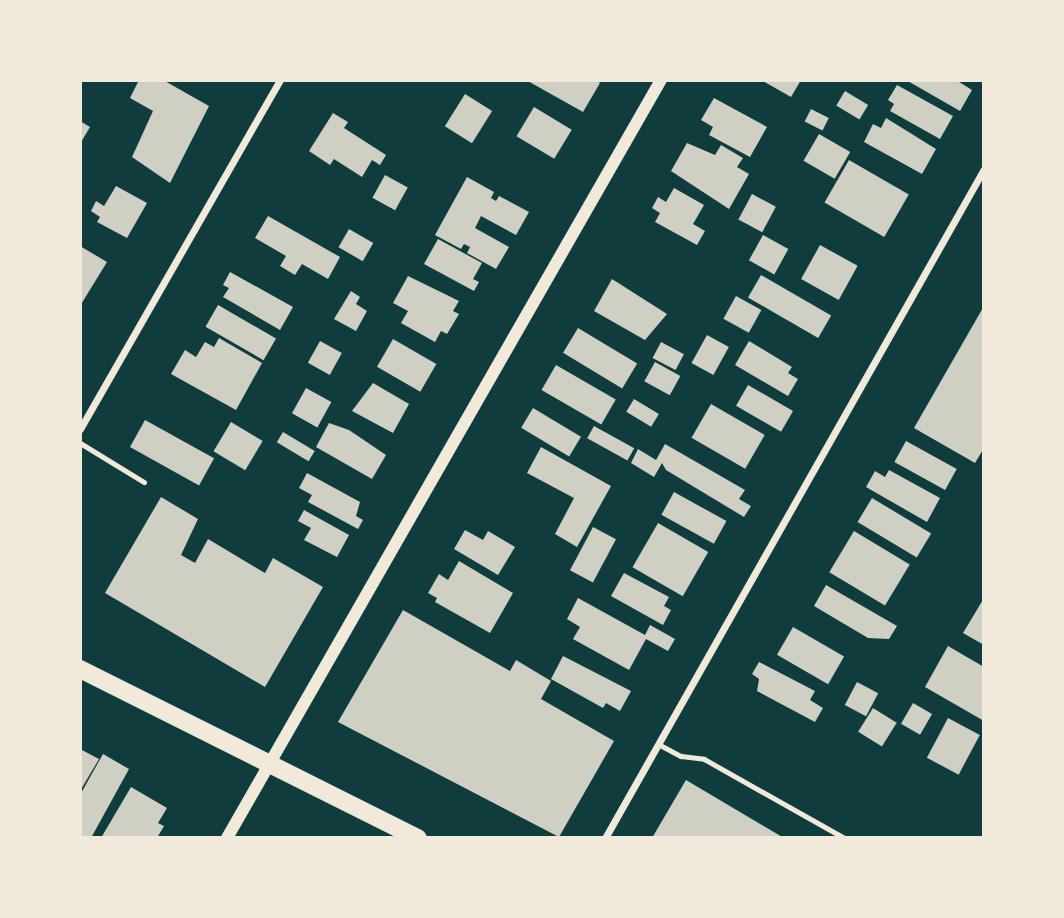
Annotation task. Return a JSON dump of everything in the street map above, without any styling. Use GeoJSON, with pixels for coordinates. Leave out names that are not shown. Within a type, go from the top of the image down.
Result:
{"type":"FeatureCollection","features":[{"type":"Feature","properties":{"kind":"main road"},"geometry":{"type":"LineString","coordinates":[[80,669],[418,838]]}},
{"type":"Feature","properties":{"kind":"street"},"geometry":{"type":"LineString","coordinates":[[80,429],[279,80]]}},
{"type":"Feature","properties":{"kind":"street"},"geometry":{"type":"LineString","coordinates":[[227,838],[661,80]]}},
{"type":"Feature","properties":{"kind":"street"},"geometry":{"type":"LineString","coordinates":[[605,838],[984,169]]}},
{"type":"Feature","properties":{"kind":"lane"},"geometry":{"type":"LineString","coordinates":[[80,443],[144,482]]}},
{"type":"Feature","properties":{"kind":"lane"},"geometry":{"type":"LineString","coordinates":[[658,744],[681,756],[704,759],[844,838]]}},
{"type":"Feature","properties":{"kind":"building"},"geometry":{"type":"Polygon","coordinates":[[[139,80],[163,80],[209,106],[170,183],[132,157],[153,111],[130,98],[139,80]]]}},
{"type":"Feature","properties":{"kind":"building"},"geometry":{"type":"Polygon","coordinates":[[[526,80],[596,80],[600,83],[583,112],[526,80]]]}},
{"type":"Feature","properties":{"kind":"building"},"geometry":{"type":"Polygon","coordinates":[[[761,80],[801,80],[791,97],[761,80]]]}},
{"type":"Feature","properties":{"kind":"building"},"geometry":{"type":"Polygon","coordinates":[[[906,80],[956,80],[972,90],[960,111],[906,80]]]}},
{"type":"Feature","properties":{"kind":"building"},"geometry":{"type":"Polygon","coordinates":[[[897,85],[953,116],[940,139],[890,111],[894,104],[888,100],[897,85]]]}},
{"type":"Feature","properties":{"kind":"building"},"geometry":{"type":"Polygon","coordinates":[[[845,91],[868,105],[859,119],[836,106],[845,91]]]}},
{"type":"Feature","properties":{"kind":"building"},"geometry":{"type":"Polygon","coordinates":[[[465,94],[492,111],[472,143],[445,126],[465,94]]]}},
{"type":"Feature","properties":{"kind":"building"},"geometry":{"type":"Polygon","coordinates":[[[714,98],[767,127],[750,157],[709,135],[713,127],[701,120],[714,98]]]}},
{"type":"Feature","properties":{"kind":"building"},"geometry":{"type":"Polygon","coordinates":[[[534,107],[572,130],[554,159],[516,136],[534,107]]]}},
{"type":"Feature","properties":{"kind":"building"},"geometry":{"type":"Polygon","coordinates":[[[811,109],[829,118],[822,131],[805,121],[811,109]]]}},
{"type":"Feature","properties":{"kind":"building"},"geometry":{"type":"Polygon","coordinates":[[[333,113],[348,122],[344,128],[386,155],[380,165],[372,160],[362,177],[334,159],[330,165],[309,151],[333,113]]]}},
{"type":"Feature","properties":{"kind":"building"},"geometry":{"type":"Polygon","coordinates":[[[886,118],[936,149],[922,174],[864,142],[873,124],[881,128],[886,118]]]}},
{"type":"Feature","properties":{"kind":"building"},"geometry":{"type":"Polygon","coordinates":[[[80,121],[90,127],[80,144],[80,121]]]}},
{"type":"Feature","properties":{"kind":"building"},"geometry":{"type":"Polygon","coordinates":[[[819,134],[850,152],[835,179],[804,161],[819,134]]]}},
{"type":"Feature","properties":{"kind":"building"},"geometry":{"type":"Polygon","coordinates":[[[687,143],[715,155],[721,145],[743,158],[737,167],[749,174],[729,209],[671,171],[687,143]]]}},
{"type":"Feature","properties":{"kind":"building"},"geometry":{"type":"Polygon","coordinates":[[[849,160],[909,194],[884,237],[824,202],[849,160]]]}},
{"type":"Feature","properties":{"kind":"building"},"geometry":{"type":"Polygon","coordinates":[[[385,175],[408,188],[395,210],[372,198],[385,175]]]}},
{"type":"Feature","properties":{"kind":"building"},"geometry":{"type":"Polygon","coordinates":[[[467,177],[494,192],[491,198],[496,201],[499,196],[529,212],[516,235],[481,216],[475,228],[509,247],[496,269],[467,253],[470,247],[464,244],[461,249],[435,235],[467,177]]]}},
{"type":"Feature","properties":{"kind":"building"},"geometry":{"type":"Polygon","coordinates":[[[116,186],[147,203],[127,238],[97,222],[100,217],[91,211],[96,201],[104,206],[116,186]]]}},
{"type":"Feature","properties":{"kind":"building"},"geometry":{"type":"Polygon","coordinates":[[[674,188],[704,205],[693,224],[705,231],[697,245],[655,222],[660,213],[652,208],[658,197],[666,202],[674,188]]]}},
{"type":"Feature","properties":{"kind":"building"},"geometry":{"type":"Polygon","coordinates":[[[752,194],[776,207],[762,232],[738,220],[752,194]]]}},
{"type":"Feature","properties":{"kind":"building"},"geometry":{"type":"Polygon","coordinates":[[[268,216],[340,257],[328,279],[302,264],[295,275],[280,266],[286,256],[255,238],[268,216]]]}},
{"type":"Feature","properties":{"kind":"building"},"geometry":{"type":"Polygon","coordinates":[[[349,229],[373,243],[363,261],[338,247],[349,229]]]}},
{"type":"Feature","properties":{"kind":"building"},"geometry":{"type":"Polygon","coordinates":[[[763,235],[788,249],[774,274],[749,260],[763,235]]]}},
{"type":"Feature","properties":{"kind":"building"},"geometry":{"type":"Polygon","coordinates":[[[438,239],[482,263],[473,279],[479,282],[474,291],[424,264],[438,239]]]}},
{"type":"Feature","properties":{"kind":"building"},"geometry":{"type":"Polygon","coordinates":[[[820,245],[858,266],[839,300],[801,279],[820,245]]]}},
{"type":"Feature","properties":{"kind":"building"},"geometry":{"type":"Polygon","coordinates":[[[80,246],[107,262],[80,306],[80,246]]]}},
{"type":"Feature","properties":{"kind":"building"},"geometry":{"type":"Polygon","coordinates":[[[230,272],[293,307],[280,330],[223,297],[229,288],[223,285],[230,272]]]}},
{"type":"Feature","properties":{"kind":"building"},"geometry":{"type":"Polygon","coordinates":[[[761,275],[831,315],[818,338],[748,298],[761,275]]]}},
{"type":"Feature","properties":{"kind":"building"},"geometry":{"type":"Polygon","coordinates":[[[408,276],[459,301],[453,311],[459,314],[447,334],[441,331],[435,342],[401,323],[408,311],[393,303],[408,276]]]}},
{"type":"Feature","properties":{"kind":"building"},"geometry":{"type":"Polygon","coordinates":[[[612,279],[667,314],[645,340],[594,311],[612,279]]]}},
{"type":"Feature","properties":{"kind":"building"},"geometry":{"type":"Polygon","coordinates":[[[351,291],[360,297],[356,304],[367,311],[356,331],[334,319],[351,291]]]}},
{"type":"Feature","properties":{"kind":"building"},"geometry":{"type":"Polygon","coordinates":[[[736,296],[761,310],[749,333],[723,319],[736,296]]]}},
{"type":"Feature","properties":{"kind":"building"},"geometry":{"type":"Polygon","coordinates":[[[218,305],[276,338],[264,360],[206,327],[218,305]]]}},
{"type":"Feature","properties":{"kind":"building"},"geometry":{"type":"Polygon","coordinates":[[[984,306],[984,448],[975,463],[914,428],[984,306]]]}},
{"type":"Feature","properties":{"kind":"building"},"geometry":{"type":"Polygon","coordinates":[[[578,328],[637,364],[622,388],[563,353],[578,328]]]}},
{"type":"Feature","properties":{"kind":"building"},"geometry":{"type":"Polygon","coordinates":[[[707,335],[729,347],[713,375],[691,363],[707,335]]]}},
{"type":"Feature","properties":{"kind":"building"},"geometry":{"type":"Polygon","coordinates":[[[219,338],[262,363],[236,410],[171,374],[185,350],[196,357],[205,342],[214,347],[219,338]]]}},
{"type":"Feature","properties":{"kind":"building"},"geometry":{"type":"Polygon","coordinates":[[[393,339],[436,364],[420,392],[377,367],[393,339]]]}},
{"type":"Feature","properties":{"kind":"building"},"geometry":{"type":"Polygon","coordinates":[[[320,341],[342,353],[330,375],[308,363],[320,341]]]}},
{"type":"Feature","properties":{"kind":"building"},"geometry":{"type":"Polygon","coordinates":[[[749,341],[792,367],[788,373],[798,379],[788,396],[735,365],[749,341]]]}},
{"type":"Feature","properties":{"kind":"building"},"geometry":{"type":"Polygon","coordinates":[[[661,342],[684,354],[676,370],[653,358],[661,342]]]}},
{"type":"Feature","properties":{"kind":"building"},"geometry":{"type":"Polygon","coordinates":[[[655,362],[680,376],[670,395],[644,381],[655,362]]]}},
{"type":"Feature","properties":{"kind":"building"},"geometry":{"type":"Polygon","coordinates":[[[556,365],[616,400],[601,425],[542,390],[556,365]]]}},
{"type":"Feature","properties":{"kind":"building"},"geometry":{"type":"Polygon","coordinates":[[[373,383],[409,404],[393,433],[352,411],[373,383]]]}},
{"type":"Feature","properties":{"kind":"building"},"geometry":{"type":"Polygon","coordinates":[[[748,385],[793,411],[781,432],[736,406],[748,385]]]}},
{"type":"Feature","properties":{"kind":"building"},"geometry":{"type":"Polygon","coordinates":[[[306,388],[331,402],[317,427],[292,413],[306,388]]]}},
{"type":"Feature","properties":{"kind":"building"},"geometry":{"type":"Polygon","coordinates":[[[634,399],[659,414],[651,427],[626,412],[634,399]]]}},
{"type":"Feature","properties":{"kind":"building"},"geometry":{"type":"Polygon","coordinates":[[[711,404],[765,435],[745,469],[692,438],[711,404]]]}},
{"type":"Feature","properties":{"kind":"building"},"geometry":{"type":"Polygon","coordinates":[[[533,408],[581,437],[569,457],[521,428],[533,408]]]}},
{"type":"Feature","properties":{"kind":"building"},"geometry":{"type":"Polygon","coordinates":[[[145,420],[214,458],[199,485],[130,447],[145,420]]]}},
{"type":"Feature","properties":{"kind":"building"},"geometry":{"type":"Polygon","coordinates":[[[231,422],[263,441],[245,470],[213,451],[231,422]]]}},
{"type":"Feature","properties":{"kind":"building"},"geometry":{"type":"Polygon","coordinates":[[[329,423],[349,430],[386,455],[372,479],[316,447],[329,423]]]}},
{"type":"Feature","properties":{"kind":"building"},"geometry":{"type":"Polygon","coordinates":[[[594,426],[634,448],[627,461],[587,438],[594,426]]]}},
{"type":"Feature","properties":{"kind":"building"},"geometry":{"type":"Polygon","coordinates":[[[283,432],[315,451],[309,461],[277,442],[283,432]]]}},
{"type":"Feature","properties":{"kind":"building"},"geometry":{"type":"Polygon","coordinates":[[[906,441],[957,469],[945,490],[894,462],[906,441]]]}},
{"type":"Feature","properties":{"kind":"building"},"geometry":{"type":"Polygon","coordinates":[[[665,444],[745,490],[739,499],[751,506],[744,517],[666,470],[662,463],[654,477],[631,463],[638,449],[656,460],[665,444]]]}},
{"type":"Feature","properties":{"kind":"building"},"geometry":{"type":"Polygon","coordinates":[[[541,447],[611,486],[577,547],[555,534],[574,498],[527,473],[541,447]]]}},
{"type":"Feature","properties":{"kind":"building"},"geometry":{"type":"Polygon","coordinates":[[[889,470],[940,498],[927,522],[866,487],[875,471],[885,477],[889,470]]]}},
{"type":"Feature","properties":{"kind":"building"},"geometry":{"type":"Polygon","coordinates":[[[307,473],[360,502],[356,516],[363,520],[358,529],[308,502],[312,495],[299,488],[307,473]]]}},
{"type":"Feature","properties":{"kind":"building"},"geometry":{"type":"Polygon","coordinates":[[[674,492],[726,521],[714,544],[661,515],[674,492]]]}},
{"type":"Feature","properties":{"kind":"building"},"geometry":{"type":"Polygon","coordinates":[[[161,497],[198,519],[181,555],[195,563],[208,539],[265,573],[273,558],[323,587],[265,687],[105,593],[161,497]]]}},
{"type":"Feature","properties":{"kind":"building"},"geometry":{"type":"Polygon","coordinates":[[[872,498],[931,534],[917,558],[858,522],[872,498]]]}},
{"type":"Feature","properties":{"kind":"building"},"geometry":{"type":"Polygon","coordinates":[[[304,510],[349,535],[337,557],[304,540],[311,528],[298,521],[304,510]]]}},
{"type":"Feature","properties":{"kind":"building"},"geometry":{"type":"Polygon","coordinates":[[[658,523],[708,552],[683,596],[632,567],[658,523]]]}},
{"type":"Feature","properties":{"kind":"building"},"geometry":{"type":"Polygon","coordinates":[[[593,527],[616,539],[593,582],[570,570],[593,527]]]}},
{"type":"Feature","properties":{"kind":"building"},"geometry":{"type":"Polygon","coordinates":[[[465,530],[483,540],[488,531],[515,547],[498,575],[454,549],[465,530]]]}},
{"type":"Feature","properties":{"kind":"building"},"geometry":{"type":"Polygon","coordinates":[[[854,531],[910,564],[885,606],[829,572],[854,531]]]}},
{"type":"Feature","properties":{"kind":"building"},"geometry":{"type":"Polygon","coordinates":[[[459,561],[513,593],[490,633],[435,602],[437,598],[428,593],[439,574],[448,580],[459,561]]]}},
{"type":"Feature","properties":{"kind":"building"},"geometry":{"type":"Polygon","coordinates":[[[624,573],[669,597],[664,606],[671,610],[663,625],[611,596],[624,573]]]}},
{"type":"Feature","properties":{"kind":"building"},"geometry":{"type":"Polygon","coordinates":[[[826,585],[897,626],[889,639],[868,638],[814,606],[826,585]]]}},
{"type":"Feature","properties":{"kind":"building"},"geometry":{"type":"Polygon","coordinates":[[[578,598],[645,635],[650,625],[675,639],[668,651],[646,639],[629,670],[573,639],[580,627],[567,619],[578,598]]]}},
{"type":"Feature","properties":{"kind":"building"},"geometry":{"type":"Polygon","coordinates":[[[984,598],[984,645],[963,633],[984,598]]]}},
{"type":"Feature","properties":{"kind":"building"},"geometry":{"type":"Polygon","coordinates":[[[403,610],[510,671],[516,660],[551,681],[541,699],[614,741],[559,837],[338,722],[403,610]]]}},
{"type":"Feature","properties":{"kind":"building"},"geometry":{"type":"Polygon","coordinates":[[[793,627],[844,656],[828,684],[777,655],[793,627]]]}},
{"type":"Feature","properties":{"kind":"building"},"geometry":{"type":"Polygon","coordinates":[[[948,646],[984,667],[984,721],[925,687],[948,646]]]}},
{"type":"Feature","properties":{"kind":"building"},"geometry":{"type":"Polygon","coordinates":[[[563,656],[631,691],[620,711],[606,703],[603,708],[551,679],[563,656]]]}},
{"type":"Feature","properties":{"kind":"building"},"geometry":{"type":"Polygon","coordinates":[[[759,662],[815,691],[810,700],[823,708],[815,722],[757,691],[759,679],[752,674],[759,662]]]}},
{"type":"Feature","properties":{"kind":"building"},"geometry":{"type":"Polygon","coordinates":[[[857,682],[878,693],[866,716],[845,705],[857,682]]]}},
{"type":"Feature","properties":{"kind":"building"},"geometry":{"type":"Polygon","coordinates":[[[913,703],[932,714],[920,735],[901,724],[913,703]]]}},
{"type":"Feature","properties":{"kind":"building"},"geometry":{"type":"Polygon","coordinates":[[[873,708],[897,723],[882,747],[858,732],[873,708]]]}},
{"type":"Feature","properties":{"kind":"building"},"geometry":{"type":"Polygon","coordinates":[[[948,718],[980,735],[959,775],[927,758],[948,718]]]}},
{"type":"Feature","properties":{"kind":"building"},"geometry":{"type":"Polygon","coordinates":[[[80,749],[99,759],[80,791],[80,749]]]}},
{"type":"Feature","properties":{"kind":"building"},"geometry":{"type":"Polygon","coordinates":[[[103,754],[129,769],[91,838],[80,838],[80,795],[103,754]]]}},
{"type":"Feature","properties":{"kind":"building"},"geometry":{"type":"Polygon","coordinates":[[[686,780],[784,838],[652,838],[686,780]]]}},
{"type":"Feature","properties":{"kind":"building"},"geometry":{"type":"Polygon","coordinates":[[[131,787],[167,808],[158,823],[164,826],[157,838],[101,838],[131,787]]]}}]}
